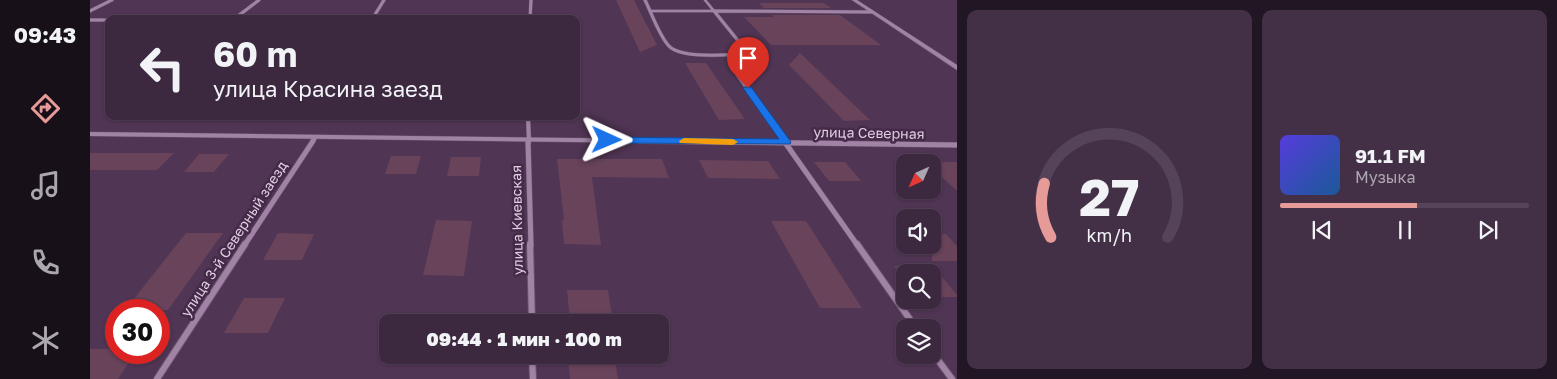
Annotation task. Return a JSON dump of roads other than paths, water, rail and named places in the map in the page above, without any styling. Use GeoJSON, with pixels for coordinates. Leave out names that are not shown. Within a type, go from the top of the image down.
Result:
{"type":"FeatureCollection","features":[{"type":"Feature","properties":{"kind":"street"},"geometry":{"type":"LineString","coordinates":[[90,11],[112,0]]}},
{"type":"Feature","properties":{"kind":"street"},"geometry":{"type":"LineString","coordinates":[[239,15],[259,0]]}},
{"type":"Feature","properties":{"kind":"street"},"geometry":{"type":"LineString","coordinates":[[374,15],[384,0]]}},
{"type":"Feature","properties":{"kind":"street"},"geometry":{"type":"LineString","coordinates":[[530,15],[531,0]]}},
{"type":"Feature","properties":{"kind":"street"},"geometry":{"type":"LineString","coordinates":[[645,0],[669,46],[674,50],[687,53],[748,54]]}},
{"type":"Feature","properties":{"kind":"street"},"geometry":{"type":"LineString","coordinates":[[854,0],[957,68]]}},
{"type":"Feature","properties":{"kind":"street"},"geometry":{"type":"LineString","coordinates":[[714,11],[748,54]]}},
{"type":"Feature","properties":{"kind":"street"},"geometry":{"type":"LineString","coordinates":[[714,11],[872,12]]}},
{"type":"Feature","properties":{"kind":"street"},"geometry":{"type":"LineString","coordinates":[[90,20],[105,20]]}},
{"type":"Feature","properties":{"kind":"street"},"geometry":{"type":"LineString","coordinates":[[748,54],[738,67],[738,75],[910,319]]}},
{"type":"Feature","properties":{"kind":"street","name":"улица Киевская"},"geometry":{"type":"LineString","coordinates":[[528,120],[532,314]]}},
{"type":"Feature","properties":{"kind":"street","name":"улица Северная"},"geometry":{"type":"LineString","coordinates":[[90,134],[786,142],[957,146]]}},
{"type":"Feature","properties":{"kind":"street","name":"улица 3-й Северный заезд"},"geometry":{"type":"LineString","coordinates":[[158,379],[315,138]]}},
{"type":"Feature","properties":{"kind":"street"},"geometry":{"type":"LineString","coordinates":[[532,364],[533,379]]}},
{"type":"Feature","properties":{"kind":"street"},"geometry":{"type":"LineString","coordinates":[[941,364],[952,379]]}},
{"type":"Feature","properties":{"kind":"lane"},"geometry":{"type":"LineString","coordinates":[[705,0],[714,11]]}},
{"type":"Feature","properties":{"kind":"lane"},"geometry":{"type":"LineString","coordinates":[[650,10],[714,11]]}}]}
